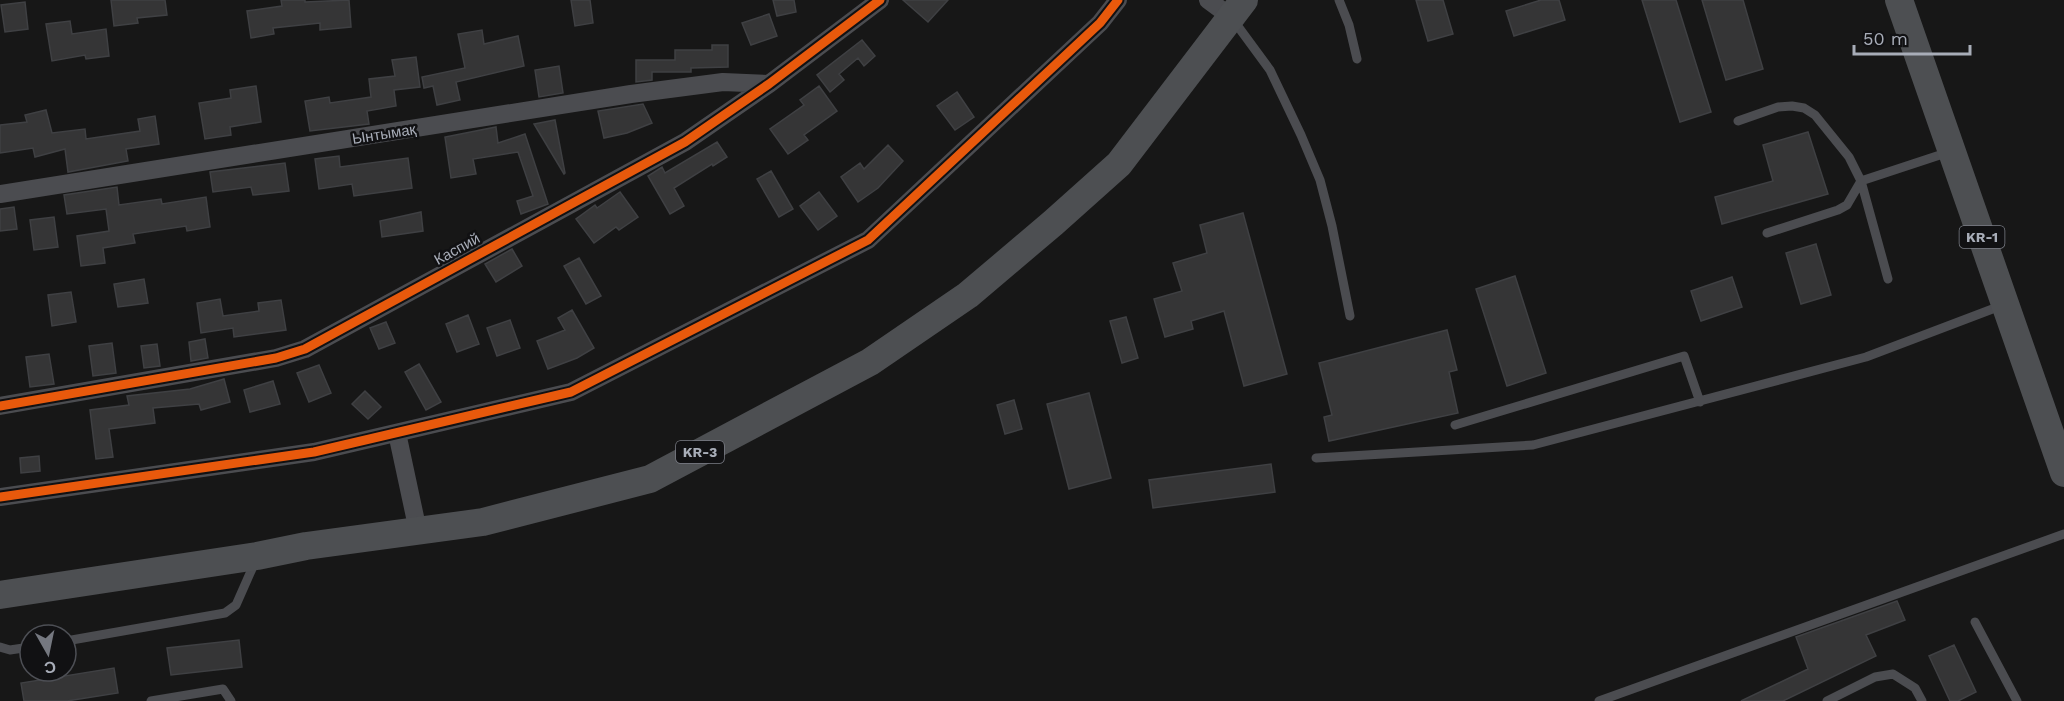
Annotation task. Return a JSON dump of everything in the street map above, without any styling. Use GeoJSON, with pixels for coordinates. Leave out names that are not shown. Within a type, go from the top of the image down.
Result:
{"type":"FeatureCollection","features":[{"type":"Feature","properties":{"kind":"main road","name":"KR-1"},"geometry":{"type":"LineString","coordinates":[[1899,0],[2064,473]]}},
{"type":"Feature","properties":{"kind":"main road","name":"KR-3"},"geometry":{"type":"LineString","coordinates":[[0,595],[257,556],[306,546],[483,522],[650,479],[870,362],[968,295],[1119,164],[1238,9]]}},
{"type":"Feature","properties":{"kind":"street","name":"Каспий"},"geometry":{"type":"LineString","coordinates":[[0,406],[276,358],[305,349],[685,142],[769,84],[880,0]]}},
{"type":"Feature","properties":{"kind":"street"},"geometry":{"type":"LineString","coordinates":[[0,497],[314,452],[571,392],[868,240],[1100,22],[1118,0]]}},
{"type":"Feature","properties":{"kind":"street"},"geometry":{"type":"LineString","coordinates":[[1208,0],[1238,9]]}},
{"type":"Feature","properties":{"kind":"street","name":"Ынтымақ"},"geometry":{"type":"LineString","coordinates":[[0,194],[631,94],[723,82],[769,84]]}},
{"type":"Feature","properties":{"kind":"street"},"geometry":{"type":"LineString","coordinates":[[397,433],[418,531]]}},
{"type":"Feature","properties":{"kind":"lane"},"geometry":{"type":"LineString","coordinates":[[1339,0],[1349,25],[1357,59]]}},
{"type":"Feature","properties":{"kind":"lane"},"geometry":{"type":"LineString","coordinates":[[1238,9],[1270,70],[1320,180],[1332,226],[1350,316]]}},
{"type":"Feature","properties":{"kind":"lane"},"geometry":{"type":"LineString","coordinates":[[1738,120],[1778,107],[1792,106],[1804,108],[1815,115],[1849,157],[1861,182],[1888,279]]}},
{"type":"Feature","properties":{"kind":"lane"},"geometry":{"type":"LineString","coordinates":[[1767,233],[1838,210],[1848,205],[1861,182],[1952,150]]}},
{"type":"Feature","properties":{"kind":"lane"},"geometry":{"type":"LineString","coordinates":[[1316,458],[1533,445],[1866,357],[2005,304]]}},
{"type":"Feature","properties":{"kind":"lane"},"geometry":{"type":"LineString","coordinates":[[1455,425],[1684,356],[1700,402]]}},
{"type":"Feature","properties":{"kind":"lane"},"geometry":{"type":"LineString","coordinates":[[1599,701],[2064,534]]}},
{"type":"Feature","properties":{"kind":"lane"},"geometry":{"type":"LineString","coordinates":[[78,639],[225,613],[236,605],[257,556]]}},
{"type":"Feature","properties":{"kind":"lane"},"geometry":{"type":"LineString","coordinates":[[1975,622],[2017,701]]}},
{"type":"Feature","properties":{"kind":"lane"},"geometry":{"type":"LineString","coordinates":[[0,647],[10,650],[18,649]]}},
{"type":"Feature","properties":{"kind":"lane"},"geometry":{"type":"LineString","coordinates":[[1827,701],[1875,677],[1893,674],[1915,688],[1922,701]]}},
{"type":"Feature","properties":{"kind":"lane"},"geometry":{"type":"LineString","coordinates":[[151,701],[223,689],[231,701]]}},
{"type":"Feature","properties":{"kind":"building"},"geometry":{"type":"Polygon","coordinates":[[[111,0],[165,0],[167,15],[137,18],[138,23],[114,26],[111,0]]]}},
{"type":"Feature","properties":{"kind":"building"},"geometry":{"type":"Polygon","coordinates":[[[281,0],[305,0],[305,2],[349,0],[351,27],[320,30],[320,23],[273,28],[274,34],[251,38],[247,11],[282,6],[281,0]]]}},
{"type":"Feature","properties":{"kind":"building"},"geometry":{"type":"Polygon","coordinates":[[[571,0],[590,0],[593,23],[575,26],[571,0]]]}},
{"type":"Feature","properties":{"kind":"building"},"geometry":{"type":"Polygon","coordinates":[[[773,0],[794,0],[796,12],[777,16],[773,0]]]}},
{"type":"Feature","properties":{"kind":"building"},"geometry":{"type":"Polygon","coordinates":[[[903,0],[948,0],[928,22],[903,0]]]}},
{"type":"Feature","properties":{"kind":"building"},"geometry":{"type":"Polygon","coordinates":[[[1416,0],[1443,0],[1453,34],[1428,41],[1416,0]]]}},
{"type":"Feature","properties":{"kind":"building"},"geometry":{"type":"Polygon","coordinates":[[[1541,0],[1559,0],[1565,20],[1514,36],[1506,11],[1541,0]]]}},
{"type":"Feature","properties":{"kind":"building"},"geometry":{"type":"Polygon","coordinates":[[[1642,0],[1676,0],[1711,112],[1680,122],[1642,0]]]}},
{"type":"Feature","properties":{"kind":"building"},"geometry":{"type":"Polygon","coordinates":[[[1702,0],[1743,0],[1763,69],[1726,80],[1702,0]]]}},
{"type":"Feature","properties":{"kind":"building"},"geometry":{"type":"Polygon","coordinates":[[[25,2],[28,29],[5,32],[1,5],[25,2]]]}},
{"type":"Feature","properties":{"kind":"building"},"geometry":{"type":"Polygon","coordinates":[[[769,14],[777,36],[751,45],[742,23],[769,14]]]}},
{"type":"Feature","properties":{"kind":"building"},"geometry":{"type":"Polygon","coordinates":[[[70,21],[72,34],[106,29],[109,56],[86,59],[85,55],[52,61],[46,24],[70,21]]]}},
{"type":"Feature","properties":{"kind":"building"},"geometry":{"type":"Polygon","coordinates":[[[482,30],[484,44],[518,36],[524,66],[456,82],[460,100],[437,105],[433,86],[424,88],[422,77],[465,68],[458,34],[482,30]]]}},
{"type":"Feature","properties":{"kind":"building"},"geometry":{"type":"Polygon","coordinates":[[[862,40],[875,56],[864,66],[858,58],[839,74],[844,80],[830,92],[817,75],[862,40]]]}},
{"type":"Feature","properties":{"kind":"building"},"geometry":{"type":"Polygon","coordinates":[[[712,45],[728,45],[728,67],[691,68],[691,72],[652,72],[652,80],[636,82],[636,60],[675,60],[675,50],[712,50],[712,45]]]}},
{"type":"Feature","properties":{"kind":"building"},"geometry":{"type":"Polygon","coordinates":[[[416,57],[420,87],[394,90],[396,106],[367,111],[369,124],[310,131],[305,101],[329,97],[330,103],[371,97],[369,79],[395,76],[392,60],[416,57]]]}},
{"type":"Feature","properties":{"kind":"building"},"geometry":{"type":"Polygon","coordinates":[[[559,66],[563,93],[539,97],[535,70],[559,66]]]}},
{"type":"Feature","properties":{"kind":"building"},"geometry":{"type":"Polygon","coordinates":[[[256,86],[261,122],[230,127],[231,135],[205,139],[199,103],[231,98],[230,90],[256,86]]]}},
{"type":"Feature","properties":{"kind":"building"},"geometry":{"type":"Polygon","coordinates":[[[819,86],[837,111],[804,135],[808,140],[788,154],[770,129],[804,105],[800,100],[819,86]]]}},
{"type":"Feature","properties":{"kind":"building"},"geometry":{"type":"Polygon","coordinates":[[[957,92],[974,117],[955,130],[937,106],[957,92]]]}},
{"type":"Feature","properties":{"kind":"building"},"geometry":{"type":"Polygon","coordinates":[[[643,104],[652,123],[627,133],[604,138],[598,111],[643,104]]]}},
{"type":"Feature","properties":{"kind":"building"},"geometry":{"type":"Polygon","coordinates":[[[46,110],[52,133],[85,129],[86,139],[140,131],[138,119],[155,116],[159,144],[126,149],[128,161],[68,172],[65,149],[35,157],[33,148],[0,153],[0,125],[27,122],[25,115],[46,110]]]}},
{"type":"Feature","properties":{"kind":"building"},"geometry":{"type":"Polygon","coordinates":[[[555,120],[565,173],[564,174],[534,124],[555,120]]]}},
{"type":"Feature","properties":{"kind":"building"},"geometry":{"type":"Polygon","coordinates":[[[496,127],[498,143],[525,134],[548,204],[521,214],[517,201],[533,196],[518,152],[473,159],[476,174],[451,178],[445,137],[496,127]]]}},
{"type":"Feature","properties":{"kind":"building"},"geometry":{"type":"Polygon","coordinates":[[[1808,132],[1828,194],[1722,224],[1715,197],[1773,181],[1763,145],[1808,132]]]}},
{"type":"Feature","properties":{"kind":"building"},"geometry":{"type":"Polygon","coordinates":[[[717,142],[727,157],[674,188],[684,206],[670,214],[648,176],[662,167],[665,173],[717,142]]]}},
{"type":"Feature","properties":{"kind":"building"},"geometry":{"type":"Polygon","coordinates":[[[888,145],[903,161],[878,188],[858,202],[841,177],[860,163],[864,169],[888,145]]]}},
{"type":"Feature","properties":{"kind":"building"},"geometry":{"type":"Polygon","coordinates":[[[339,156],[340,167],[408,158],[412,188],[354,196],[352,184],[319,189],[315,159],[339,156]]]}},
{"type":"Feature","properties":{"kind":"building"},"geometry":{"type":"Polygon","coordinates":[[[285,163],[289,191],[253,195],[251,187],[213,192],[210,172],[285,163]]]}},
{"type":"Feature","properties":{"kind":"building"},"geometry":{"type":"Polygon","coordinates":[[[771,171],[793,209],[779,217],[757,179],[771,171]]]}},
{"type":"Feature","properties":{"kind":"building"},"geometry":{"type":"Polygon","coordinates":[[[117,187],[119,205],[161,199],[162,204],[206,197],[210,227],[187,231],[186,226],[133,234],[135,243],[103,248],[105,263],[81,266],[77,236],[109,231],[106,209],[67,214],[64,195],[117,187]]]}},
{"type":"Feature","properties":{"kind":"building"},"geometry":{"type":"Polygon","coordinates":[[[620,192],[638,217],[619,230],[616,227],[594,243],[576,219],[595,205],[597,208],[620,192]]]}},
{"type":"Feature","properties":{"kind":"building"},"geometry":{"type":"Polygon","coordinates":[[[819,192],[837,216],[818,230],[800,206],[819,192]]]}},
{"type":"Feature","properties":{"kind":"building"},"geometry":{"type":"Polygon","coordinates":[[[14,207],[17,229],[0,231],[0,209],[14,207]]]}},
{"type":"Feature","properties":{"kind":"building"},"geometry":{"type":"Polygon","coordinates":[[[421,212],[423,231],[382,237],[380,221],[421,212]]]}},
{"type":"Feature","properties":{"kind":"building"},"geometry":{"type":"Polygon","coordinates":[[[1243,213],[1287,374],[1244,386],[1224,311],[1191,321],[1193,329],[1165,337],[1154,299],[1182,291],[1173,263],[1207,253],[1200,225],[1243,213]]]}},
{"type":"Feature","properties":{"kind":"building"},"geometry":{"type":"Polygon","coordinates":[[[54,217],[58,247],[34,250],[30,220],[54,217]]]}},
{"type":"Feature","properties":{"kind":"building"},"geometry":{"type":"Polygon","coordinates":[[[1816,244],[1831,295],[1801,304],[1786,253],[1816,244]]]}},
{"type":"Feature","properties":{"kind":"building"},"geometry":{"type":"Polygon","coordinates":[[[512,249],[522,266],[496,282],[485,264],[512,249]]]}},
{"type":"Feature","properties":{"kind":"building"},"geometry":{"type":"Polygon","coordinates":[[[579,258],[601,296],[586,304],[564,266],[579,258]]]}},
{"type":"Feature","properties":{"kind":"building"},"geometry":{"type":"Polygon","coordinates":[[[1515,276],[1546,373],[1507,386],[1476,289],[1515,276]]]}},
{"type":"Feature","properties":{"kind":"building"},"geometry":{"type":"Polygon","coordinates":[[[1732,277],[1742,307],[1701,321],[1691,291],[1732,277]]]}},
{"type":"Feature","properties":{"kind":"building"},"geometry":{"type":"Polygon","coordinates":[[[144,279],[148,303],[118,307],[114,284],[144,279]]]}},
{"type":"Feature","properties":{"kind":"building"},"geometry":{"type":"Polygon","coordinates":[[[71,292],[76,322],[52,326],[48,295],[71,292]]]}},
{"type":"Feature","properties":{"kind":"building"},"geometry":{"type":"Polygon","coordinates":[[[220,299],[223,316],[259,311],[258,303],[281,300],[286,330],[234,337],[233,328],[201,333],[197,303],[220,299]]]}},
{"type":"Feature","properties":{"kind":"building"},"geometry":{"type":"Polygon","coordinates":[[[572,310],[594,348],[577,358],[548,369],[537,341],[565,330],[558,318],[572,310]]]}},
{"type":"Feature","properties":{"kind":"building"},"geometry":{"type":"Polygon","coordinates":[[[468,315],[479,344],[457,352],[446,324],[468,315]]]}},
{"type":"Feature","properties":{"kind":"building"},"geometry":{"type":"Polygon","coordinates":[[[1126,317],[1138,358],[1122,363],[1110,321],[1126,317]]]}},
{"type":"Feature","properties":{"kind":"building"},"geometry":{"type":"Polygon","coordinates":[[[510,320],[520,348],[497,356],[487,328],[510,320]]]}},
{"type":"Feature","properties":{"kind":"building"},"geometry":{"type":"Polygon","coordinates":[[[386,322],[395,343],[379,349],[370,328],[386,322]]]}},
{"type":"Feature","properties":{"kind":"building"},"geometry":{"type":"Polygon","coordinates":[[[1447,330],[1457,370],[1449,372],[1458,413],[1329,441],[1324,417],[1332,415],[1319,363],[1447,330]]]}},
{"type":"Feature","properties":{"kind":"building"},"geometry":{"type":"Polygon","coordinates":[[[205,339],[208,358],[191,361],[189,342],[205,339]]]}},
{"type":"Feature","properties":{"kind":"building"},"geometry":{"type":"Polygon","coordinates":[[[112,343],[116,373],[93,376],[89,346],[112,343]]]}},
{"type":"Feature","properties":{"kind":"building"},"geometry":{"type":"Polygon","coordinates":[[[157,344],[160,366],[144,368],[141,346],[157,344]]]}},
{"type":"Feature","properties":{"kind":"building"},"geometry":{"type":"Polygon","coordinates":[[[49,354],[54,384],[30,387],[26,357],[49,354]]]}},
{"type":"Feature","properties":{"kind":"building"},"geometry":{"type":"Polygon","coordinates":[[[419,364],[441,402],[426,410],[405,372],[419,364]]]}},
{"type":"Feature","properties":{"kind":"building"},"geometry":{"type":"Polygon","coordinates":[[[319,365],[331,393],[309,402],[297,373],[319,365]]]}},
{"type":"Feature","properties":{"kind":"building"},"geometry":{"type":"Polygon","coordinates":[[[224,379],[230,402],[201,410],[199,404],[153,408],[155,423],[109,429],[113,457],[96,459],[90,410],[129,405],[127,396],[190,389],[224,379]]]}},
{"type":"Feature","properties":{"kind":"building"},"geometry":{"type":"Polygon","coordinates":[[[273,381],[280,404],[250,412],[244,390],[273,381]]]}},
{"type":"Feature","properties":{"kind":"building"},"geometry":{"type":"Polygon","coordinates":[[[365,391],[381,407],[368,419],[352,404],[365,391]]]}},
{"type":"Feature","properties":{"kind":"building"},"geometry":{"type":"Polygon","coordinates":[[[1089,393],[1111,478],[1069,489],[1047,404],[1089,393]]]}},
{"type":"Feature","properties":{"kind":"building"},"geometry":{"type":"Polygon","coordinates":[[[1014,400],[1022,429],[1005,434],[997,405],[1014,400]]]}},
{"type":"Feature","properties":{"kind":"building"},"geometry":{"type":"Polygon","coordinates":[[[39,456],[40,471],[21,473],[20,458],[39,456]]]}},
{"type":"Feature","properties":{"kind":"building"},"geometry":{"type":"Polygon","coordinates":[[[1271,464],[1275,492],[1153,508],[1149,480],[1271,464]]]}},
{"type":"Feature","properties":{"kind":"building"},"geometry":{"type":"Polygon","coordinates":[[[1897,601],[1905,620],[1866,635],[1876,656],[1783,701],[1741,701],[1808,669],[1796,637],[1897,601]]]}},
{"type":"Feature","properties":{"kind":"building"},"geometry":{"type":"Polygon","coordinates":[[[239,640],[242,667],[171,675],[167,648],[239,640]]]}},
{"type":"Feature","properties":{"kind":"building"},"geometry":{"type":"Polygon","coordinates":[[[1954,645],[1976,692],[1958,701],[1950,701],[1929,656],[1954,645]]]}},
{"type":"Feature","properties":{"kind":"building"},"geometry":{"type":"Polygon","coordinates":[[[114,668],[118,693],[67,701],[24,701],[21,683],[78,683],[78,674],[114,668]]]}},
{"type":"Feature","properties":{"kind":"cycle path"},"geometry":{"type":"LineString","coordinates":[[0,406],[276,358],[305,349],[685,142],[769,84],[880,0]]}},
{"type":"Feature","properties":{"kind":"cycle path"},"geometry":{"type":"LineString","coordinates":[[0,497],[314,452],[571,392],[868,240],[1100,23],[1118,0]]}}]}
